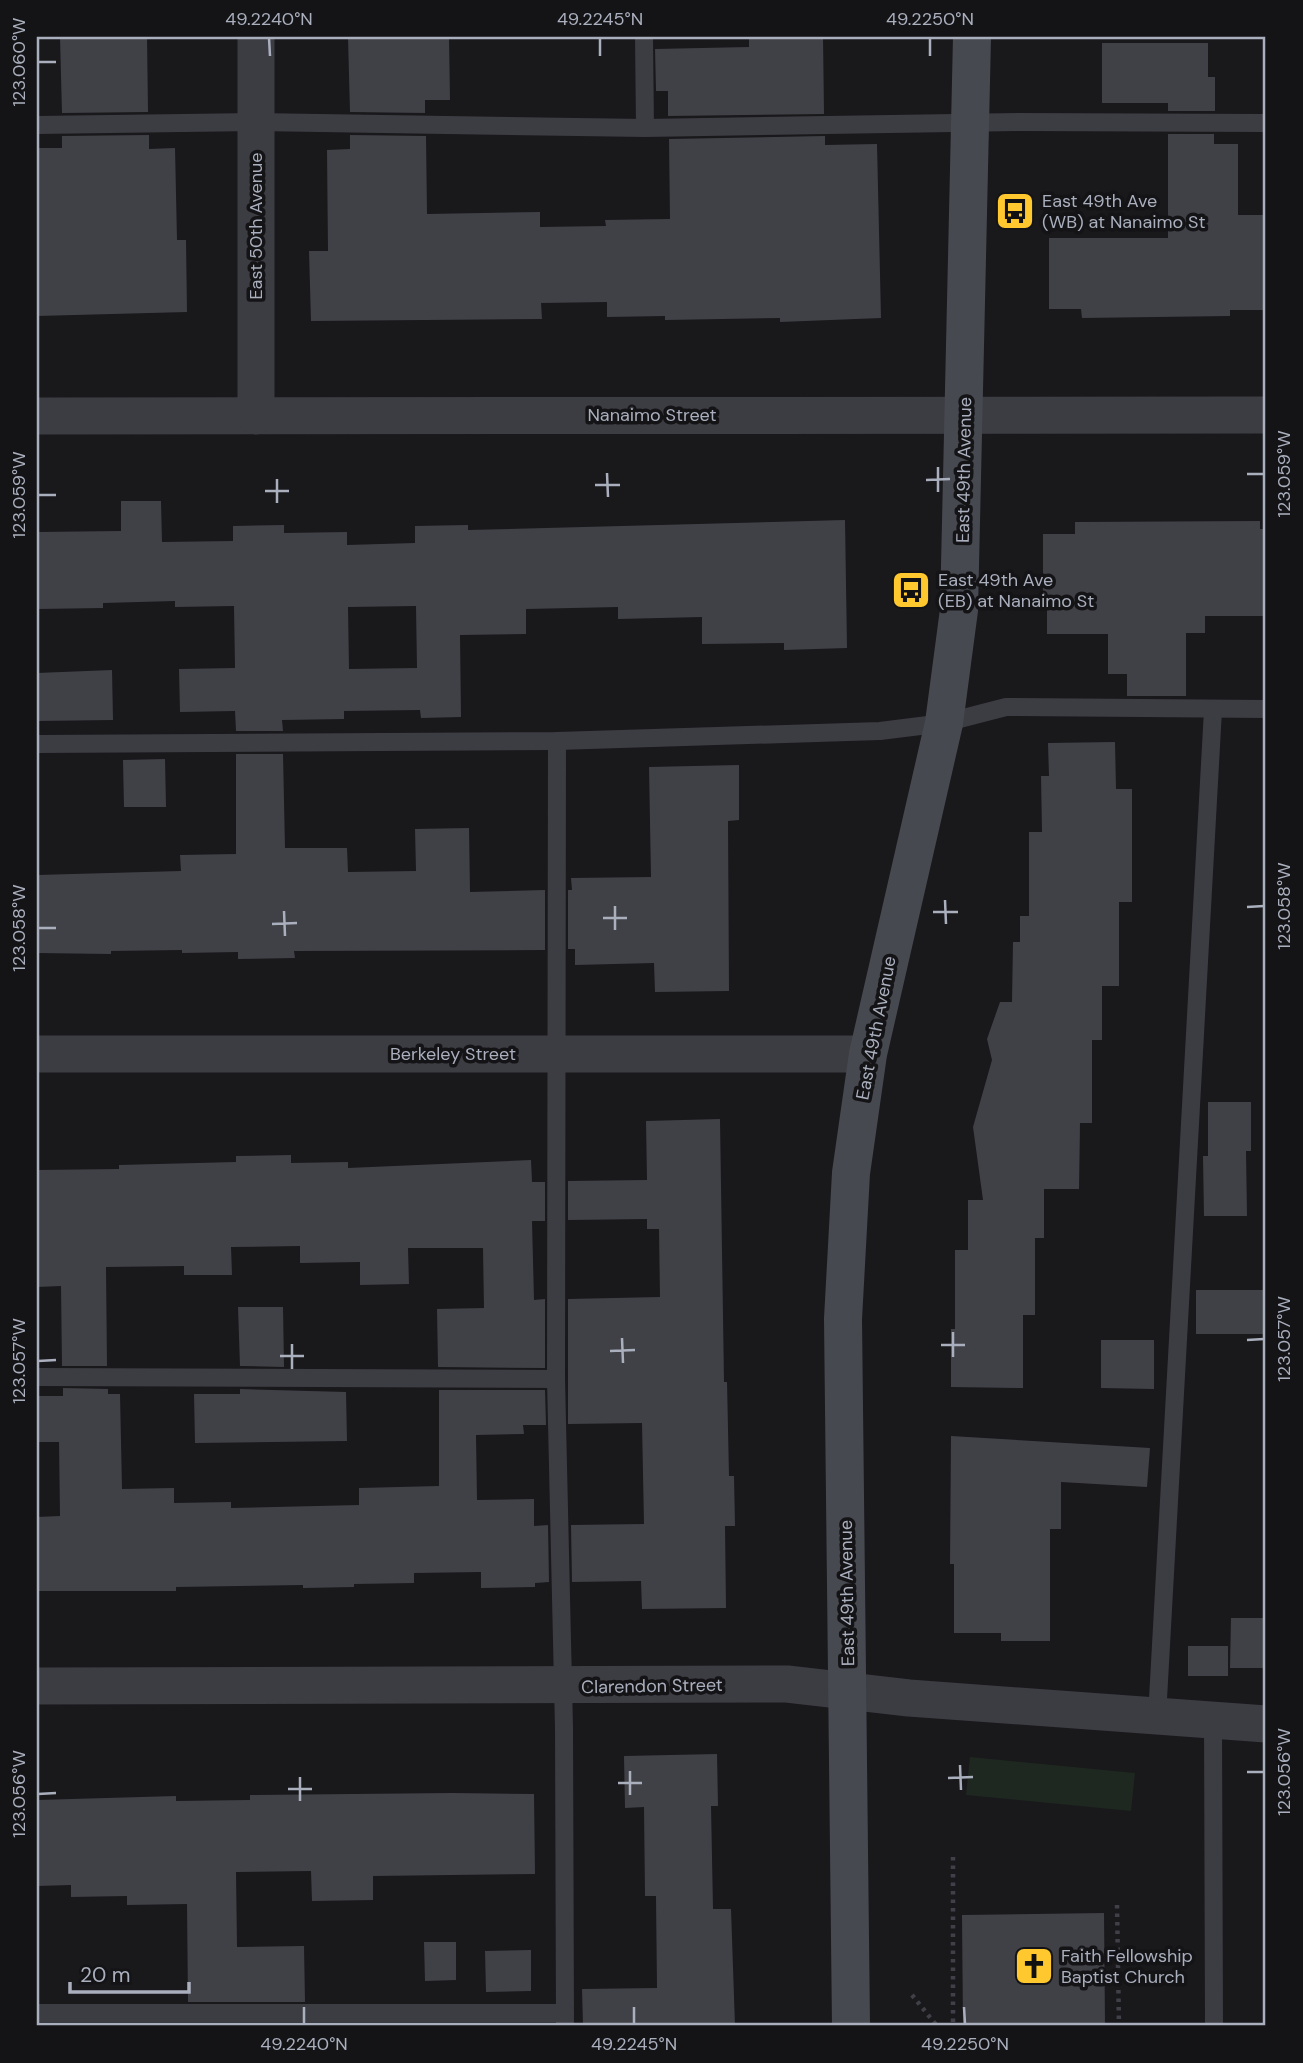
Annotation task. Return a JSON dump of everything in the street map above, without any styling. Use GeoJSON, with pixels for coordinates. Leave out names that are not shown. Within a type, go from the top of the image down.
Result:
{"type":"FeatureCollection","features":[{"type":"Feature","properties":{"kind":"street","name":"East 50th Avenue"},"geometry":{"type":"LineString","coordinates":[[256,37],[256,416]]}},
{"type":"Feature","properties":{"kind":"street","name":"East 49th Avenue"},"geometry":{"type":"LineString","coordinates":[[851,2026],[843,1319],[851,1173],[869,1054],[944,723],[959,610],[966,415],[972,37]]}},
{"type":"Feature","properties":{"kind":"street","name":"Nanaimo Street"},"geometry":{"type":"LineString","coordinates":[[37,416],[1266,415]]}},
{"type":"Feature","properties":{"kind":"street","name":"Berkeley Street"},"geometry":{"type":"LineString","coordinates":[[37,1054],[869,1054]]}},
{"type":"Feature","properties":{"kind":"street","name":"Clarendon Street"},"geometry":{"type":"LineString","coordinates":[[37,1686],[563,1687],[787,1684],[1266,1724]]}},
{"type":"Feature","properties":{"kind":"lane"},"geometry":{"type":"LineString","coordinates":[[644,37],[645,128]]}},
{"type":"Feature","properties":{"kind":"lane"},"geometry":{"type":"LineString","coordinates":[[37,125],[256,122],[645,128],[971,122],[1266,123]]}},
{"type":"Feature","properties":{"kind":"lane"},"geometry":{"type":"LineString","coordinates":[[37,744],[557,741],[880,730],[944,723],[1006,707],[1266,709]]}},
{"type":"Feature","properties":{"kind":"lane"},"geometry":{"type":"LineString","coordinates":[[1157,1717],[1213,710]]}},
{"type":"Feature","properties":{"kind":"lane"},"geometry":{"type":"LineString","coordinates":[[37,2013],[565,2020],[563,1687],[556,1378],[557,741]]}},
{"type":"Feature","properties":{"kind":"lane"},"geometry":{"type":"LineString","coordinates":[[37,1377],[556,1378]]}},
{"type":"Feature","properties":{"kind":"lane"},"geometry":{"type":"LineString","coordinates":[[1213,1721],[1214,2026]]}},
{"type":"Feature","properties":{"kind":"path"},"geometry":{"type":"LineString","coordinates":[[898,589],[911,590]]}},
{"type":"Feature","properties":{"kind":"path"},"geometry":{"type":"LineString","coordinates":[[953,1857],[953,2026]]}},
{"type":"Feature","properties":{"kind":"path"},"geometry":{"type":"LineString","coordinates":[[1117,1905],[1119,2026]]}},
{"type":"Feature","properties":{"kind":"path"},"geometry":{"type":"LineString","coordinates":[[912,1995],[937,2026]]}},
{"type":"Feature","properties":{"kind":"shaded area"},"geometry":{"type":"Polygon","coordinates":[[[970,1757],[1135,1773],[1131,1811],[966,1795],[970,1757]]]}},
{"type":"Feature","properties":{"kind":"building"},"geometry":{"type":"Polygon","coordinates":[[[60,37],[147,37],[148,112],[62,113],[60,37]]]}},
{"type":"Feature","properties":{"kind":"building"},"geometry":{"type":"Polygon","coordinates":[[[348,37],[449,37],[450,100],[425,100],[425,113],[350,112],[348,37]]]}},
{"type":"Feature","properties":{"kind":"building"},"geometry":{"type":"Polygon","coordinates":[[[749,37],[823,37],[824,114],[668,116],[668,91],[656,91],[655,49],[749,47],[749,37]]]}},
{"type":"Feature","properties":{"kind":"building"},"geometry":{"type":"Polygon","coordinates":[[[1102,43],[1208,43],[1208,77],[1215,77],[1215,111],[1168,111],[1168,103],[1102,103],[1102,43]]]}},
{"type":"Feature","properties":{"kind":"building"},"geometry":{"type":"Polygon","coordinates":[[[1168,134],[1214,134],[1214,144],[1238,144],[1238,215],[1266,215],[1266,310],[1230,310],[1230,316],[1082,318],[1081,309],[1049,309],[1049,238],[1168,238],[1168,134]]]}},
{"type":"Feature","properties":{"kind":"building"},"geometry":{"type":"Polygon","coordinates":[[[149,135],[149,149],[175,148],[177,240],[186,240],[187,312],[37,316],[37,148],[62,148],[62,136],[149,135]]]}},
{"type":"Feature","properties":{"kind":"building"},"geometry":{"type":"Polygon","coordinates":[[[350,135],[426,136],[427,214],[540,212],[540,227],[606,226],[605,220],[670,219],[669,139],[825,136],[825,145],[877,144],[881,318],[780,322],[780,318],[665,320],[665,316],[607,317],[607,302],[541,303],[542,319],[311,321],[309,251],[328,251],[327,150],[350,149],[350,135]]]}},
{"type":"Feature","properties":{"kind":"building"},"geometry":{"type":"Polygon","coordinates":[[[121,501],[161,501],[162,542],[233,541],[233,526],[284,525],[284,533],[347,532],[347,545],[415,543],[415,526],[468,525],[468,530],[845,520],[847,648],[784,650],[784,643],[702,644],[702,617],[618,619],[618,607],[526,609],[526,634],[460,635],[461,717],[421,718],[420,710],[344,711],[344,719],[282,720],[283,731],[236,731],[235,711],[180,712],[179,669],[235,668],[234,606],[175,607],[175,601],[103,603],[103,608],[37,609],[37,532],[121,531],[121,501]],[[416,606],[348,607],[349,669],[417,668],[416,606]]]}},
{"type":"Feature","properties":{"kind":"building"},"geometry":{"type":"Polygon","coordinates":[[[1260,521],[1260,529],[1266,529],[1266,616],[1205,616],[1205,633],[1186,633],[1186,696],[1127,696],[1127,674],[1108,674],[1108,634],[1047,634],[1047,604],[1043,604],[1043,534],[1075,534],[1075,522],[1260,521]]]}},
{"type":"Feature","properties":{"kind":"building"},"geometry":{"type":"Polygon","coordinates":[[[112,670],[113,720],[37,721],[37,673],[112,670]]]}},
{"type":"Feature","properties":{"kind":"building"},"geometry":{"type":"Polygon","coordinates":[[[1115,742],[1116,789],[1132,789],[1132,902],[1119,902],[1119,986],[1102,986],[1102,1040],[1092,1040],[1092,1123],[1080,1123],[1079,1189],[1044,1189],[1044,1238],[1035,1238],[1035,1315],[1023,1315],[1023,1388],[951,1387],[951,1329],[955,1329],[955,1250],[968,1250],[968,1200],[983,1200],[973,1127],[992,1060],[987,1039],[1000,1002],[1012,1002],[1013,942],[1020,942],[1020,916],[1029,916],[1029,832],[1042,832],[1041,776],[1049,776],[1048,743],[1115,742]]]}},
{"type":"Feature","properties":{"kind":"building"},"geometry":{"type":"Polygon","coordinates":[[[236,754],[283,754],[285,848],[347,848],[348,872],[416,871],[415,829],[469,828],[470,892],[545,890],[545,950],[294,951],[295,958],[238,959],[238,952],[182,953],[182,950],[111,951],[111,954],[37,953],[37,875],[181,871],[180,855],[236,854],[236,754]]]}},
{"type":"Feature","properties":{"kind":"building"},"geometry":{"type":"Polygon","coordinates":[[[165,759],[166,807],[124,807],[123,760],[165,759]]]}},
{"type":"Feature","properties":{"kind":"building"},"geometry":{"type":"Polygon","coordinates":[[[739,765],[739,820],[728,821],[729,991],[655,992],[654,963],[575,965],[575,949],[568,949],[568,890],[572,890],[571,878],[651,877],[649,767],[739,765]]]}},
{"type":"Feature","properties":{"kind":"building"},"geometry":{"type":"Polygon","coordinates":[[[1208,1102],[1251,1102],[1251,1151],[1246,1151],[1247,1216],[1204,1216],[1203,1156],[1208,1156],[1208,1102]]]}},
{"type":"Feature","properties":{"kind":"building"},"geometry":{"type":"Polygon","coordinates":[[[720,1119],[724,1382],[727,1382],[729,1476],[734,1476],[735,1526],[725,1526],[726,1608],[642,1609],[641,1581],[572,1582],[571,1525],[644,1524],[642,1423],[568,1424],[568,1299],[660,1297],[659,1229],[647,1229],[647,1219],[568,1220],[568,1181],[647,1180],[646,1121],[720,1119]]]}},
{"type":"Feature","properties":{"kind":"building"},"geometry":{"type":"Polygon","coordinates":[[[291,1155],[291,1163],[348,1162],[348,1168],[531,1160],[532,1182],[545,1182],[545,1221],[532,1221],[534,1300],[545,1299],[545,1368],[438,1367],[437,1309],[484,1308],[483,1248],[408,1248],[409,1284],[360,1285],[360,1262],[300,1263],[300,1246],[231,1247],[232,1275],[184,1275],[184,1266],[106,1267],[107,1366],[62,1366],[61,1286],[37,1287],[37,1170],[119,1169],[119,1165],[236,1162],[236,1156],[291,1155]]]}},
{"type":"Feature","properties":{"kind":"building"},"geometry":{"type":"Polygon","coordinates":[[[1196,1290],[1266,1290],[1266,1334],[1196,1334],[1196,1290]]]}},
{"type":"Feature","properties":{"kind":"building"},"geometry":{"type":"Polygon","coordinates":[[[238,1307],[283,1307],[284,1367],[240,1366],[238,1307]]]}},
{"type":"Feature","properties":{"kind":"building"},"geometry":{"type":"Polygon","coordinates":[[[1101,1340],[1154,1340],[1154,1389],[1101,1388],[1101,1340]]]}},
{"type":"Feature","properties":{"kind":"building"},"geometry":{"type":"Polygon","coordinates":[[[63,1388],[108,1389],[108,1394],[120,1394],[122,1489],[174,1488],[174,1503],[231,1502],[231,1508],[359,1505],[359,1488],[439,1486],[439,1390],[545,1390],[546,1425],[523,1425],[524,1434],[476,1435],[477,1500],[534,1499],[534,1526],[548,1525],[549,1582],[535,1583],[535,1587],[481,1588],[481,1572],[414,1573],[414,1583],[354,1584],[354,1587],[303,1588],[303,1585],[176,1587],[176,1591],[37,1591],[37,1517],[60,1516],[59,1442],[37,1442],[37,1396],[63,1396],[63,1388]]]}},
{"type":"Feature","properties":{"kind":"building"},"geometry":{"type":"Polygon","coordinates":[[[240,1389],[346,1392],[347,1441],[195,1443],[194,1394],[240,1394],[240,1389]]]}},
{"type":"Feature","properties":{"kind":"building"},"geometry":{"type":"Polygon","coordinates":[[[951,1436],[1150,1448],[1147,1487],[1061,1482],[1061,1529],[1050,1529],[1050,1641],[1001,1641],[1001,1633],[954,1633],[954,1564],[950,1564],[951,1436]]]}},
{"type":"Feature","properties":{"kind":"building"},"geometry":{"type":"Polygon","coordinates":[[[1231,1618],[1266,1618],[1266,1668],[1230,1668],[1231,1618]]]}},
{"type":"Feature","properties":{"kind":"building"},"geometry":{"type":"Polygon","coordinates":[[[1188,1646],[1228,1646],[1228,1676],[1188,1676],[1188,1646]]]}},
{"type":"Feature","properties":{"kind":"building"},"geometry":{"type":"Polygon","coordinates":[[[717,1754],[718,1806],[711,1806],[713,1909],[731,1909],[735,2026],[583,2026],[582,1989],[657,1988],[656,1896],[645,1896],[644,1807],[625,1808],[624,1756],[717,1754]]]}},
{"type":"Feature","properties":{"kind":"building"},"geometry":{"type":"Polygon","coordinates":[[[534,1794],[535,1874],[373,1876],[373,1900],[312,1901],[311,1871],[236,1872],[237,1947],[304,1946],[305,2002],[188,2002],[187,1904],[127,1905],[127,1896],[71,1897],[71,1885],[37,1886],[37,1800],[176,1796],[176,1801],[250,1800],[250,1795],[534,1794]]]}},
{"type":"Feature","properties":{"kind":"building","name":"Faith Fellowship Baptist Church"},"geometry":{"type":"Polygon","coordinates":[[[1104,1913],[1105,2026],[963,2026],[962,1915],[1104,1913]]]}},
{"type":"Feature","properties":{"kind":"building"},"geometry":{"type":"Polygon","coordinates":[[[424,1942],[456,1942],[456,1980],[425,1981],[424,1942]]]}},
{"type":"Feature","properties":{"kind":"building"},"geometry":{"type":"Polygon","coordinates":[[[531,1950],[531,1991],[486,1992],[485,1951],[531,1950]]]}},
{"type":"Feature","properties":{"kind":"place","name":"East 49th Ave (WB) at Nanaimo St"},"geometry":{"type":"Point","coordinates":[1015,211]}},
{"type":"Feature","properties":{"kind":"place","name":"East 49th Ave (EB) at Nanaimo St"},"geometry":{"type":"Point","coordinates":[911,590]}},
{"type":"Feature","properties":{"kind":"place","name":"Faith Fellowship Baptist Church"},"geometry":{"type":"Point","coordinates":[1034,1966]}}]}
